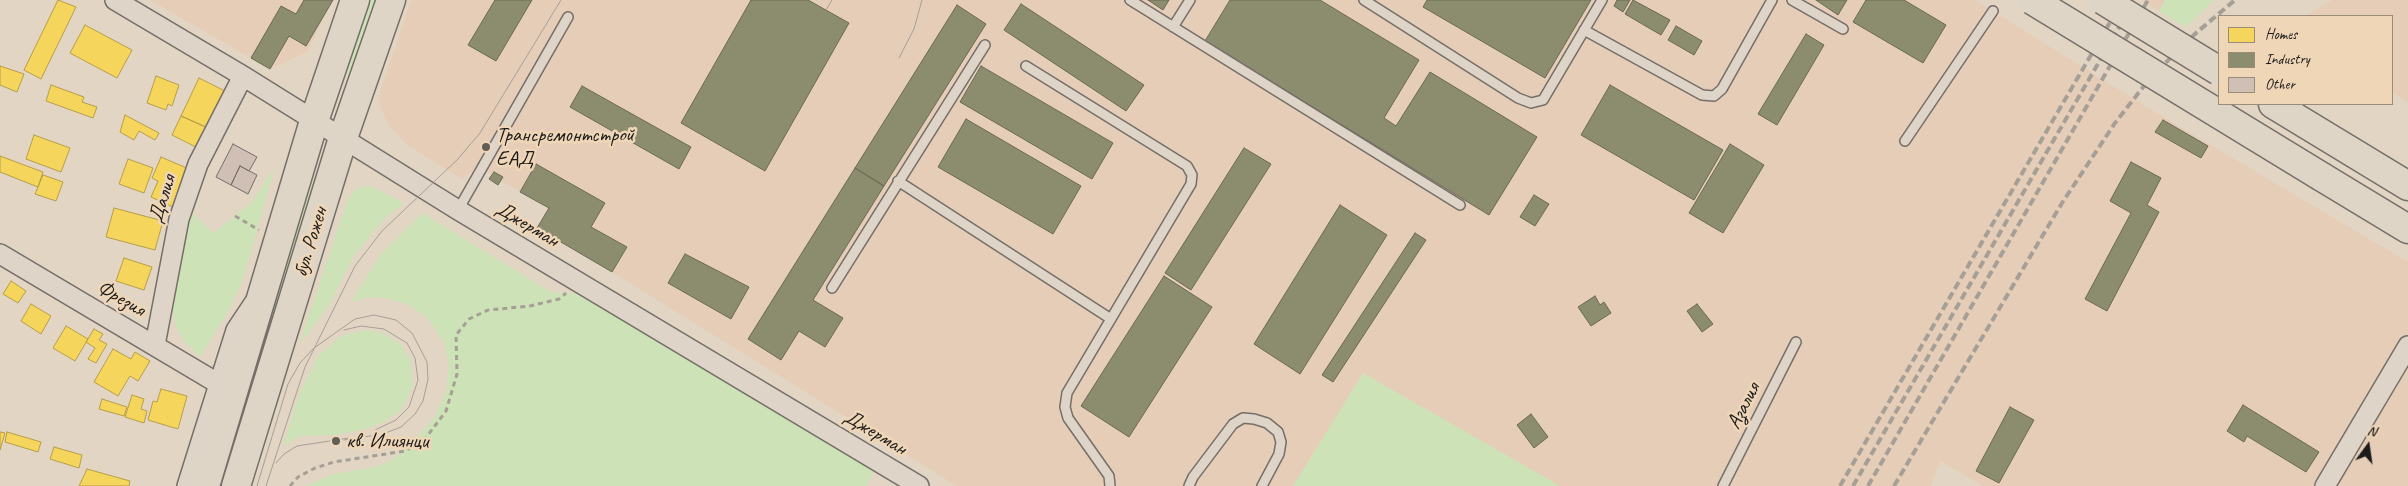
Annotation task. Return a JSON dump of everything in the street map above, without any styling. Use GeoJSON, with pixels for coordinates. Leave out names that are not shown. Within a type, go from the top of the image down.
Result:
{"type":"FeatureCollection","features":[{"type":"Feature","properties":{"kind":"main road","name":"бул. Рожен"},"geometry":{"type":"LineString","coordinates":[[205,486],[314,120],[355,0]]}},
{"type":"Feature","properties":{"kind":"main road","name":"бул. Рожен"},"geometry":{"type":"LineString","coordinates":[[236,486],[343,138],[391,0]]}},
{"type":"Feature","properties":{"kind":"main road"},"geometry":{"type":"LineString","coordinates":[[2032,0],[2408,229]]}},
{"type":"Feature","properties":{"kind":"main road"},"geometry":{"type":"LineString","coordinates":[[2103,0],[2218,70]]}},
{"type":"Feature","properties":{"kind":"main road"},"geometry":{"type":"LineString","coordinates":[[2275,105],[2408,186]]}},
{"type":"Feature","properties":{"kind":"street","name":"Джерман"},"geometry":{"type":"LineString","coordinates":[[115,0],[243,76],[458,210],[919,486]]}},
{"type":"Feature","properties":{"kind":"street","name":"Далия"},"geometry":{"type":"LineString","coordinates":[[155,345],[179,219],[198,164],[243,76]]}},
{"type":"Feature","properties":{"kind":"street","name":"Фрезия"},"geometry":{"type":"LineString","coordinates":[[0,254],[219,384]]}},
{"type":"Feature","properties":{"kind":"street"},"geometry":{"type":"LineString","coordinates":[[187,486],[236,330],[269,276]]}},
{"type":"Feature","properties":{"kind":"street"},"geometry":{"type":"LineString","coordinates":[[2325,486],[2408,346]]}},
{"type":"Feature","properties":{"kind":"lane"},"geometry":{"type":"LineString","coordinates":[[1130,0],[1460,205]]}},
{"type":"Feature","properties":{"kind":"lane"},"geometry":{"type":"LineString","coordinates":[[1173,27],[1190,0]]}},
{"type":"Feature","properties":{"kind":"lane"},"geometry":{"type":"LineString","coordinates":[[1364,0],[1518,98],[1531,103],[1543,100],[1602,0]]}},
{"type":"Feature","properties":{"kind":"lane"},"geometry":{"type":"LineString","coordinates":[[1584,30],[1702,95],[1714,96],[1722,89],[1772,0]]}},
{"type":"Feature","properties":{"kind":"lane"},"geometry":{"type":"LineString","coordinates":[[1792,0],[1843,28]]}},
{"type":"Feature","properties":{"kind":"lane"},"geometry":{"type":"LineString","coordinates":[[1905,141],[1993,11]]}},
{"type":"Feature","properties":{"kind":"lane"},"geometry":{"type":"LineString","coordinates":[[458,210],[568,16]]}},
{"type":"Feature","properties":{"kind":"lane"},"geometry":{"type":"LineString","coordinates":[[832,288],[985,45]]}},
{"type":"Feature","properties":{"kind":"lane"},"geometry":{"type":"LineString","coordinates":[[1026,66],[1187,166],[1192,174],[1191,184],[1067,393],[1065,407],[1068,418],[1109,476],[1110,486]]}},
{"type":"Feature","properties":{"kind":"lane"},"geometry":{"type":"LineString","coordinates":[[898,181],[1111,319]]}},
{"type":"Feature","properties":{"kind":"lane","name":"Азалия"},"geometry":{"type":"LineString","coordinates":[[1723,486],[1796,342]]}},
{"type":"Feature","properties":{"kind":"lane"},"geometry":{"type":"LineString","coordinates":[[1189,486],[1193,477],[1232,424],[1243,418],[1267,423],[1278,432],[1281,442],[1279,454],[1262,486]]}},
{"type":"Feature","properties":{"kind":"path"},"geometry":{"type":"LineString","coordinates":[[235,216],[262,232]]}},
{"type":"Feature","properties":{"kind":"path"},"geometry":{"type":"LineString","coordinates":[[290,486],[298,478],[315,468],[334,462],[405,451],[424,439],[446,411],[457,374],[456,335],[468,319],[488,310],[530,306],[559,299],[579,282]]}},
{"type":"Feature","properties":{"kind":"shaded area"},"geometry":{"type":"Polygon","coordinates":[[[150,0],[333,0],[307,52],[270,69],[150,0]]]}},
{"type":"Feature","properties":{"kind":"shaded area"},"geometry":{"type":"Polygon","coordinates":[[[411,0],[1975,0],[2150,109],[2408,262],[2408,486],[1983,486],[1940,461],[1931,486],[957,486],[612,272],[537,228],[548,208],[502,181],[498,185],[489,179],[492,175],[478,167],[462,179],[406,144],[387,123],[378,99],[411,0]]]}},
{"type":"Feature","properties":{"kind":"shaded area"},"geometry":{"type":"Polygon","coordinates":[[[2141,0],[2165,0],[2159,11],[2141,0]]]}},
{"type":"Feature","properties":{"kind":"shaded area"},"geometry":{"type":"Polygon","coordinates":[[[2332,0],[2408,0],[2408,103],[2393,92],[2393,15],[2308,15],[2332,0]]]}},
{"type":"Feature","properties":{"kind":"green space"},"geometry":{"type":"Polygon","coordinates":[[[368,0],[378,0],[351,75],[343,72],[368,0]]]}},
{"type":"Feature","properties":{"kind":"green space"},"geometry":{"type":"Polygon","coordinates":[[[2165,0],[2214,0],[2186,27],[2159,11],[2165,0]]]}},
{"type":"Feature","properties":{"kind":"green space"},"geometry":{"type":"Polygon","coordinates":[[[275,166],[242,282],[227,313],[200,357],[185,342],[175,325],[173,310],[191,212],[213,233],[252,202],[275,166]]]}},
{"type":"Feature","properties":{"kind":"green space"},"geometry":{"type":"Polygon","coordinates":[[[312,176],[320,178],[226,486],[217,486],[312,176]]]}},
{"type":"Feature","properties":{"kind":"green space"},"geometry":{"type":"Polygon","coordinates":[[[370,186],[404,203],[385,218],[353,257],[328,307],[299,345],[348,198],[358,188],[370,186]]]}},
{"type":"Feature","properties":{"kind":"green space"},"geometry":{"type":"Polygon","coordinates":[[[422,213],[551,292],[581,294],[875,470],[866,486],[304,486],[334,474],[379,466],[394,458],[411,444],[434,418],[446,392],[449,364],[443,341],[427,317],[405,303],[384,298],[368,297],[351,302],[381,254],[422,213]]]}},
{"type":"Feature","properties":{"kind":"green space"},"geometry":{"type":"Polygon","coordinates":[[[365,330],[380,332],[400,343],[411,360],[413,386],[401,410],[384,422],[365,429],[335,435],[300,436],[283,446],[300,392],[318,356],[341,336],[365,330]]]}},
{"type":"Feature","properties":{"kind":"green space"},"geometry":{"type":"Polygon","coordinates":[[[1363,373],[1560,486],[1293,486],[1363,373]]]}},
{"type":"Feature","properties":{"kind":"building: Homes"},"geometry":{"type":"Polygon","coordinates":[[[58,0],[76,7],[41,79],[24,70],[58,0]]]}},
{"type":"Feature","properties":{"kind":"building: Homes"},"geometry":{"type":"Polygon","coordinates":[[[85,25],[132,50],[117,78],[70,53],[85,25]]]}},
{"type":"Feature","properties":{"kind":"building: Homes"},"geometry":{"type":"Polygon","coordinates":[[[0,66],[24,74],[17,92],[0,85],[0,66]]]}},
{"type":"Feature","properties":{"kind":"building: Homes"},"geometry":{"type":"Polygon","coordinates":[[[156,76],[179,85],[172,106],[168,104],[166,110],[147,103],[156,76]]]}},
{"type":"Feature","properties":{"kind":"building: Homes"},"geometry":{"type":"Polygon","coordinates":[[[199,78],[225,91],[208,128],[181,116],[199,78]]]}},
{"type":"Feature","properties":{"kind":"building: Homes"},"geometry":{"type":"Polygon","coordinates":[[[51,85],[84,97],[82,102],[97,107],[93,118],[46,101],[51,85]]]}},
{"type":"Feature","properties":{"kind":"building: Homes"},"geometry":{"type":"Polygon","coordinates":[[[125,115],[159,133],[155,140],[139,131],[134,140],[120,132],[125,115]]]}},
{"type":"Feature","properties":{"kind":"building: Homes"},"geometry":{"type":"Polygon","coordinates":[[[181,116],[208,128],[198,148],[172,135],[181,116]]]}},
{"type":"Feature","properties":{"kind":"building: Homes"},"geometry":{"type":"Polygon","coordinates":[[[34,135],[70,148],[61,172],[26,159],[34,135]]]}},
{"type":"Feature","properties":{"kind":"building: Homes"},"geometry":{"type":"Polygon","coordinates":[[[0,156],[43,172],[38,187],[0,172],[0,156]]]}},
{"type":"Feature","properties":{"kind":"building: Homes"},"geometry":{"type":"Polygon","coordinates":[[[161,157],[189,169],[173,207],[151,197],[158,181],[152,178],[161,157]]]}},
{"type":"Feature","properties":{"kind":"building: Homes"},"geometry":{"type":"Polygon","coordinates":[[[128,159],[153,168],[144,193],[119,184],[128,159]]]}},
{"type":"Feature","properties":{"kind":"building: Homes"},"geometry":{"type":"Polygon","coordinates":[[[43,175],[63,182],[56,201],[35,194],[43,175]]]}},
{"type":"Feature","properties":{"kind":"building: Homes"},"geometry":{"type":"Polygon","coordinates":[[[114,208],[163,221],[155,250],[106,237],[114,208]]]}},
{"type":"Feature","properties":{"kind":"building: Homes"},"geometry":{"type":"Polygon","coordinates":[[[124,258],[152,267],[144,290],[116,281],[124,258]]]}},
{"type":"Feature","properties":{"kind":"building: Homes"},"geometry":{"type":"Polygon","coordinates":[[[11,281],[26,291],[18,303],[3,294],[11,281]]]}},
{"type":"Feature","properties":{"kind":"building: Homes"},"geometry":{"type":"Polygon","coordinates":[[[31,304],[51,316],[41,334],[21,321],[31,304]]]}},
{"type":"Feature","properties":{"kind":"building: Homes"},"geometry":{"type":"Polygon","coordinates":[[[66,326],[88,339],[75,361],[53,348],[66,326]]]}},
{"type":"Feature","properties":{"kind":"building: Homes"},"geometry":{"type":"Polygon","coordinates":[[[94,329],[103,334],[99,340],[107,344],[96,363],[88,359],[95,348],[86,342],[94,329]]]}},
{"type":"Feature","properties":{"kind":"building: Homes"},"geometry":{"type":"Polygon","coordinates":[[[113,349],[131,359],[135,352],[150,361],[138,381],[130,376],[118,396],[94,382],[113,349]]]}},
{"type":"Feature","properties":{"kind":"building: Homes"},"geometry":{"type":"Polygon","coordinates":[[[161,389],[187,396],[178,429],[148,420],[153,401],[157,402],[161,389]]]}},
{"type":"Feature","properties":{"kind":"building: Homes"},"geometry":{"type":"Polygon","coordinates":[[[132,395],[144,399],[141,409],[147,411],[144,423],[125,417],[132,395]]]}},
{"type":"Feature","properties":{"kind":"building: Homes"},"geometry":{"type":"Polygon","coordinates":[[[102,399],[127,407],[124,416],[99,409],[102,399]]]}},
{"type":"Feature","properties":{"kind":"building: Homes"},"geometry":{"type":"Polygon","coordinates":[[[0,432],[5,433],[0,450],[0,432]]]}},
{"type":"Feature","properties":{"kind":"building: Homes"},"geometry":{"type":"Polygon","coordinates":[[[7,432],[41,442],[38,452],[5,442],[7,432]]]}},
{"type":"Feature","properties":{"kind":"building: Homes"},"geometry":{"type":"Polygon","coordinates":[[[54,447],[82,455],[79,468],[50,459],[54,447]]]}},
{"type":"Feature","properties":{"kind":"building: Homes"},"geometry":{"type":"Polygon","coordinates":[[[87,469],[130,481],[129,486],[79,486],[87,469]]]}},
{"type":"Feature","properties":{"kind":"building: Industry"},"geometry":{"type":"Polygon","coordinates":[[[304,0],[333,0],[306,46],[289,36],[270,69],[251,58],[281,6],[296,14],[304,0]]]}},
{"type":"Feature","properties":{"kind":"building: Industry"},"geometry":{"type":"Polygon","coordinates":[[[495,0],[532,0],[496,61],[468,45],[495,0]]]}},
{"type":"Feature","properties":{"kind":"building: Industry"},"geometry":{"type":"Polygon","coordinates":[[[751,0],[808,0],[849,23],[765,171],[681,123],[751,0]]]}},
{"type":"Feature","properties":{"kind":"building: Industry"},"geometry":{"type":"Polygon","coordinates":[[[1148,0],[1169,0],[1163,10],[1148,0]]]}},
{"type":"Feature","properties":{"kind":"building: Industry"},"geometry":{"type":"Polygon","coordinates":[[[1230,0],[1320,0],[1419,60],[1384,118],[1396,126],[1430,72],[1537,137],[1489,215],[1205,41],[1230,0]]]}},
{"type":"Feature","properties":{"kind":"building: Industry"},"geometry":{"type":"Polygon","coordinates":[[[1427,0],[1591,0],[1545,78],[1423,7],[1427,0]]]}},
{"type":"Feature","properties":{"kind":"building: Industry"},"geometry":{"type":"Polygon","coordinates":[[[1617,0],[1630,0],[1623,12],[1614,6],[1617,0]]]}},
{"type":"Feature","properties":{"kind":"building: Industry"},"geometry":{"type":"Polygon","coordinates":[[[1633,0],[1670,20],[1661,35],[1625,14],[1633,0]]]}},
{"type":"Feature","properties":{"kind":"building: Industry"},"geometry":{"type":"Polygon","coordinates":[[[1816,0],[1847,0],[1838,15],[1816,0]]]}},
{"type":"Feature","properties":{"kind":"building: Industry"},"geometry":{"type":"Polygon","coordinates":[[[1866,0],[1904,0],[1946,25],[1923,63],[1853,22],[1866,0]]]}},
{"type":"Feature","properties":{"kind":"building: Industry"},"geometry":{"type":"Polygon","coordinates":[[[1021,4],[1144,85],[1126,111],[1004,30],[1021,4]]]}},
{"type":"Feature","properties":{"kind":"building: Industry"},"geometry":{"type":"Polygon","coordinates":[[[957,5],[986,24],[884,186],[855,168],[957,5]]]}},
{"type":"Feature","properties":{"kind":"building: Industry"},"geometry":{"type":"Polygon","coordinates":[[[1676,26],[1702,41],[1694,55],[1668,40],[1676,26]]]}},
{"type":"Feature","properties":{"kind":"building: Industry"},"geometry":{"type":"Polygon","coordinates":[[[1806,34],[1824,45],[1777,125],[1758,114],[1806,34]]]}},
{"type":"Feature","properties":{"kind":"building: Industry"},"geometry":{"type":"Polygon","coordinates":[[[981,66],[1113,143],[1092,179],[960,102],[981,66]]]}},
{"type":"Feature","properties":{"kind":"building: Industry"},"geometry":{"type":"Polygon","coordinates":[[[1610,85],[1723,150],[1694,200],[1581,135],[1610,85]]]}},
{"type":"Feature","properties":{"kind":"building: Industry"},"geometry":{"type":"Polygon","coordinates":[[[582,86],[691,147],[679,169],[570,107],[582,86]]]}},
{"type":"Feature","properties":{"kind":"building: Industry"},"geometry":{"type":"Polygon","coordinates":[[[966,119],[1081,186],[1053,234],[938,167],[966,119]]]}},
{"type":"Feature","properties":{"kind":"building: Industry"},"geometry":{"type":"Polygon","coordinates":[[[2163,120],[2208,146],[2201,158],[2155,132],[2163,120]]]}},
{"type":"Feature","properties":{"kind":"building: Industry"},"geometry":{"type":"Polygon","coordinates":[[[1730,144],[1764,165],[1723,233],[1689,213],[1730,144]]]}},
{"type":"Feature","properties":{"kind":"building: Industry"},"geometry":{"type":"Polygon","coordinates":[[[1244,148],[1271,164],[1191,290],[1165,273],[1244,148]]]}},
{"type":"Feature","properties":{"kind":"building: Industry"},"geometry":{"type":"Polygon","coordinates":[[[2131,162],[2161,178],[2147,205],[2159,212],[2107,311],[2085,299],[2131,213],[2110,201],[2131,162]]]}},
{"type":"Feature","properties":{"kind":"building: Industry"},"geometry":{"type":"Polygon","coordinates":[[[536,164],[605,203],[591,227],[627,247],[612,272],[537,228],[549,208],[520,192],[536,164]]]}},
{"type":"Feature","properties":{"kind":"building: Industry"},"geometry":{"type":"Polygon","coordinates":[[[855,168],[884,186],[813,300],[843,318],[825,347],[799,331],[781,360],[748,339],[855,168]]]}},
{"type":"Feature","properties":{"kind":"building: Industry"},"geometry":{"type":"Polygon","coordinates":[[[494,172],[503,177],[498,185],[489,179],[494,172]]]}},
{"type":"Feature","properties":{"kind":"building: Industry"},"geometry":{"type":"Polygon","coordinates":[[[1534,195],[1549,204],[1535,226],[1520,217],[1534,195]]]}},
{"type":"Feature","properties":{"kind":"building: Industry"},"geometry":{"type":"Polygon","coordinates":[[[1340,205],[1387,235],[1300,374],[1254,344],[1340,205]]]}},
{"type":"Feature","properties":{"kind":"building: Industry"},"geometry":{"type":"Polygon","coordinates":[[[1415,233],[1426,240],[1333,382],[1322,375],[1415,233]]]}},
{"type":"Feature","properties":{"kind":"building: Industry"},"geometry":{"type":"Polygon","coordinates":[[[685,254],[749,287],[731,319],[668,283],[685,254]]]}},
{"type":"Feature","properties":{"kind":"building: Industry"},"geometry":{"type":"Polygon","coordinates":[[[1164,276],[1212,307],[1129,437],[1081,406],[1164,276]]]}},
{"type":"Feature","properties":{"kind":"building: Industry"},"geometry":{"type":"Polygon","coordinates":[[[1595,296],[1600,305],[1604,302],[1611,313],[1591,326],[1578,307],[1595,296]]]}},
{"type":"Feature","properties":{"kind":"building: Industry"},"geometry":{"type":"Polygon","coordinates":[[[1697,304],[1713,324],[1702,332],[1687,311],[1697,304]]]}},
{"type":"Feature","properties":{"kind":"building: Industry"},"geometry":{"type":"Polygon","coordinates":[[[2243,405],[2319,452],[2306,472],[2247,436],[2244,442],[2227,431],[2243,405]]]}},
{"type":"Feature","properties":{"kind":"building: Industry"},"geometry":{"type":"Polygon","coordinates":[[[2010,407],[2034,420],[1999,483],[1976,471],[2010,407]]]}},
{"type":"Feature","properties":{"kind":"building: Industry"},"geometry":{"type":"Polygon","coordinates":[[[1531,414],[1548,437],[1534,448],[1517,425],[1531,414]]]}},
{"type":"Feature","properties":{"kind":"building: Other"},"geometry":{"type":"Polygon","coordinates":[[[233,144],[257,157],[249,171],[240,166],[231,185],[216,177],[233,144]]]}},
{"type":"Feature","properties":{"kind":"building: Other"},"geometry":{"type":"Polygon","coordinates":[[[240,166],[257,175],[248,194],[231,185],[240,166]]]}},
{"type":"Feature","properties":{"kind":"tram line"},"geometry":{"type":"LineString","coordinates":[[266,486],[305,367],[355,266],[382,231],[457,160],[480,133],[561,0]]}},
{"type":"Feature","properties":{"kind":"tram line"},"geometry":{"type":"LineString","coordinates":[[826,10],[832,0]]}},
{"type":"Feature","properties":{"kind":"tram line"},"geometry":{"type":"LineString","coordinates":[[899,58],[914,29],[922,0]]}},
{"type":"Feature","properties":{"kind":"tram line"},"geometry":{"type":"LineString","coordinates":[[257,486],[288,384],[300,363],[314,348],[355,319],[374,315],[396,320],[412,333],[427,362],[428,379],[423,401],[415,414],[401,427],[383,434],[344,440]]}},
{"type":"Feature","properties":{"kind":"tram line"},"geometry":{"type":"LineString","coordinates":[[344,330],[361,326],[384,329],[407,343],[415,358],[418,380],[409,407],[396,420],[375,430]]}},
{"type":"Feature","properties":{"kind":"tram line"},"geometry":{"type":"LineString","coordinates":[[276,463],[284,454],[297,446],[349,438]]}},
{"type":"Feature","properties":{"kind":"railway"},"geometry":{"type":"LineString","coordinates":[[1840,486],[2123,0]]}},
{"type":"Feature","properties":{"kind":"railway"},"geometry":{"type":"LineString","coordinates":[[1853,486],[2135,0]]}},
{"type":"Feature","properties":{"kind":"railway"},"geometry":{"type":"LineString","coordinates":[[1868,486],[2148,0]]}},
{"type":"Feature","properties":{"kind":"railway"},"geometry":{"type":"LineString","coordinates":[[1894,486],[2062,203],[2115,123],[2151,77],[2196,33],[2235,0]]}},
{"type":"Feature","properties":{"kind":"place","name":"Трансремонтстрой ЕАД"},"geometry":{"type":"Point","coordinates":[486,147]}},
{"type":"Feature","properties":{"kind":"place","name":"кв. Илиянци"},"geometry":{"type":"Point","coordinates":[336,441]}}]}
